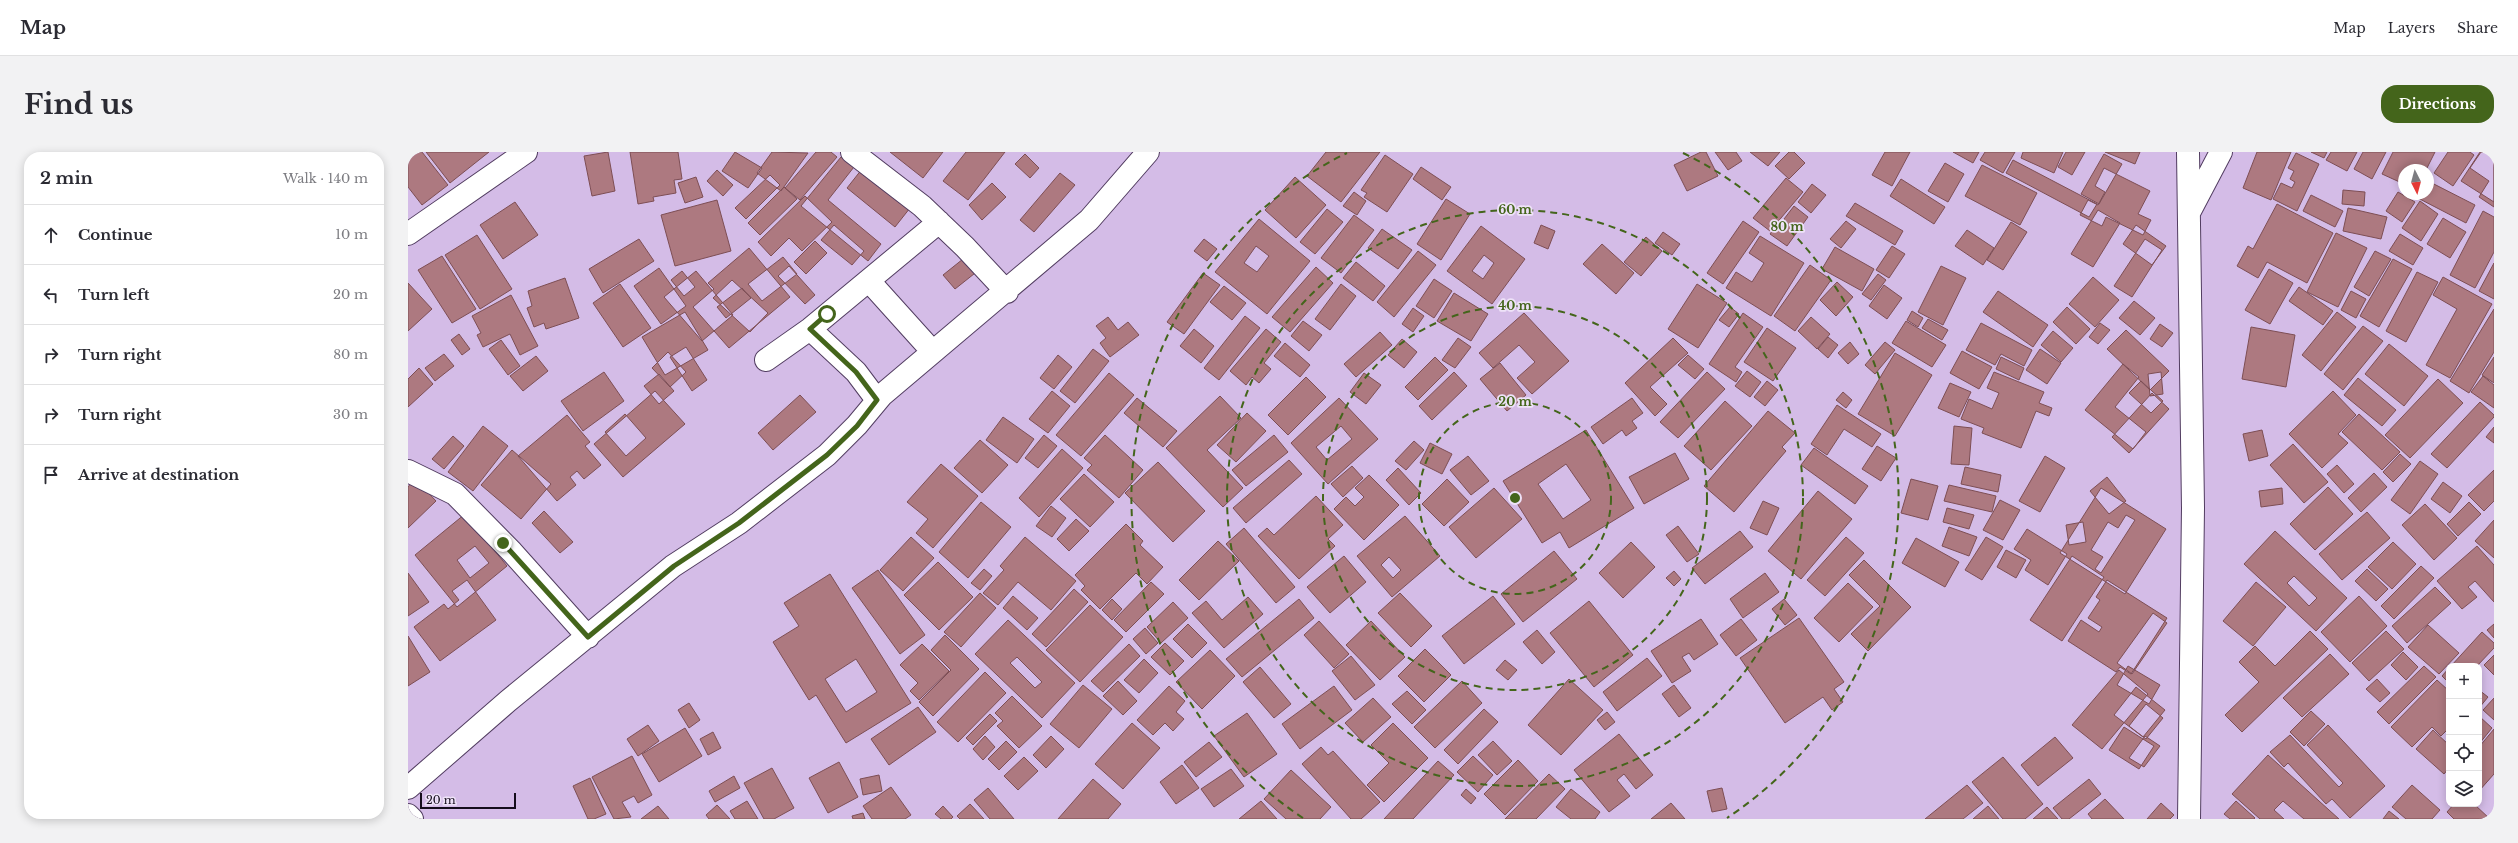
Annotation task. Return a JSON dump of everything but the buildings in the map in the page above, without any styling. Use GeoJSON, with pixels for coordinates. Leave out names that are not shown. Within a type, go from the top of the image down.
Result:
{"type":"FeatureCollection","features":[{"type":"Feature","properties":{"kind":"street"},"geometry":{"type":"LineString","coordinates":[[408,234],[526,152]]}},
{"type":"Feature","properties":{"kind":"street"},"geometry":{"type":"LineString","coordinates":[[852,152],[922,206],[1006,292]]}},
{"type":"Feature","properties":{"kind":"street"},"geometry":{"type":"LineString","coordinates":[[408,788],[508,701],[674,566],[739,523],[827,455],[857,426],[877,400],[1090,220],[1148,152]]}},
{"type":"Feature","properties":{"kind":"street"},"geometry":{"type":"LineString","coordinates":[[2188,152],[2193,508],[2189,819]]}},
{"type":"Feature","properties":{"kind":"street"},"geometry":{"type":"LineString","coordinates":[[2189,213],[2221,152]]}},
{"type":"Feature","properties":{"kind":"street"},"geometry":{"type":"LineString","coordinates":[[766,360],[810,329],[939,222]]}},
{"type":"Feature","properties":{"kind":"street"},"geometry":{"type":"LineString","coordinates":[[869,281],[933,352]]}},
{"type":"Feature","properties":{"kind":"street"},"geometry":{"type":"LineString","coordinates":[[810,329],[851,367],[877,400]]}},
{"type":"Feature","properties":{"kind":"street"},"geometry":{"type":"LineString","coordinates":[[408,471],[455,494],[512,552],[588,637]]}},
{"type":"Feature","properties":{"kind":"street"},"geometry":{"type":"LineString","coordinates":[[408,815],[412,819]]}},
{"type":"Feature","properties":{"kind":"route"},"geometry":{"type":"LineString","coordinates":[[503,543],[588,637],[674,566],[739,523],[827,455],[857,426],[877,400],[856,372],[832,347],[810,329],[827,314]]}}]}
